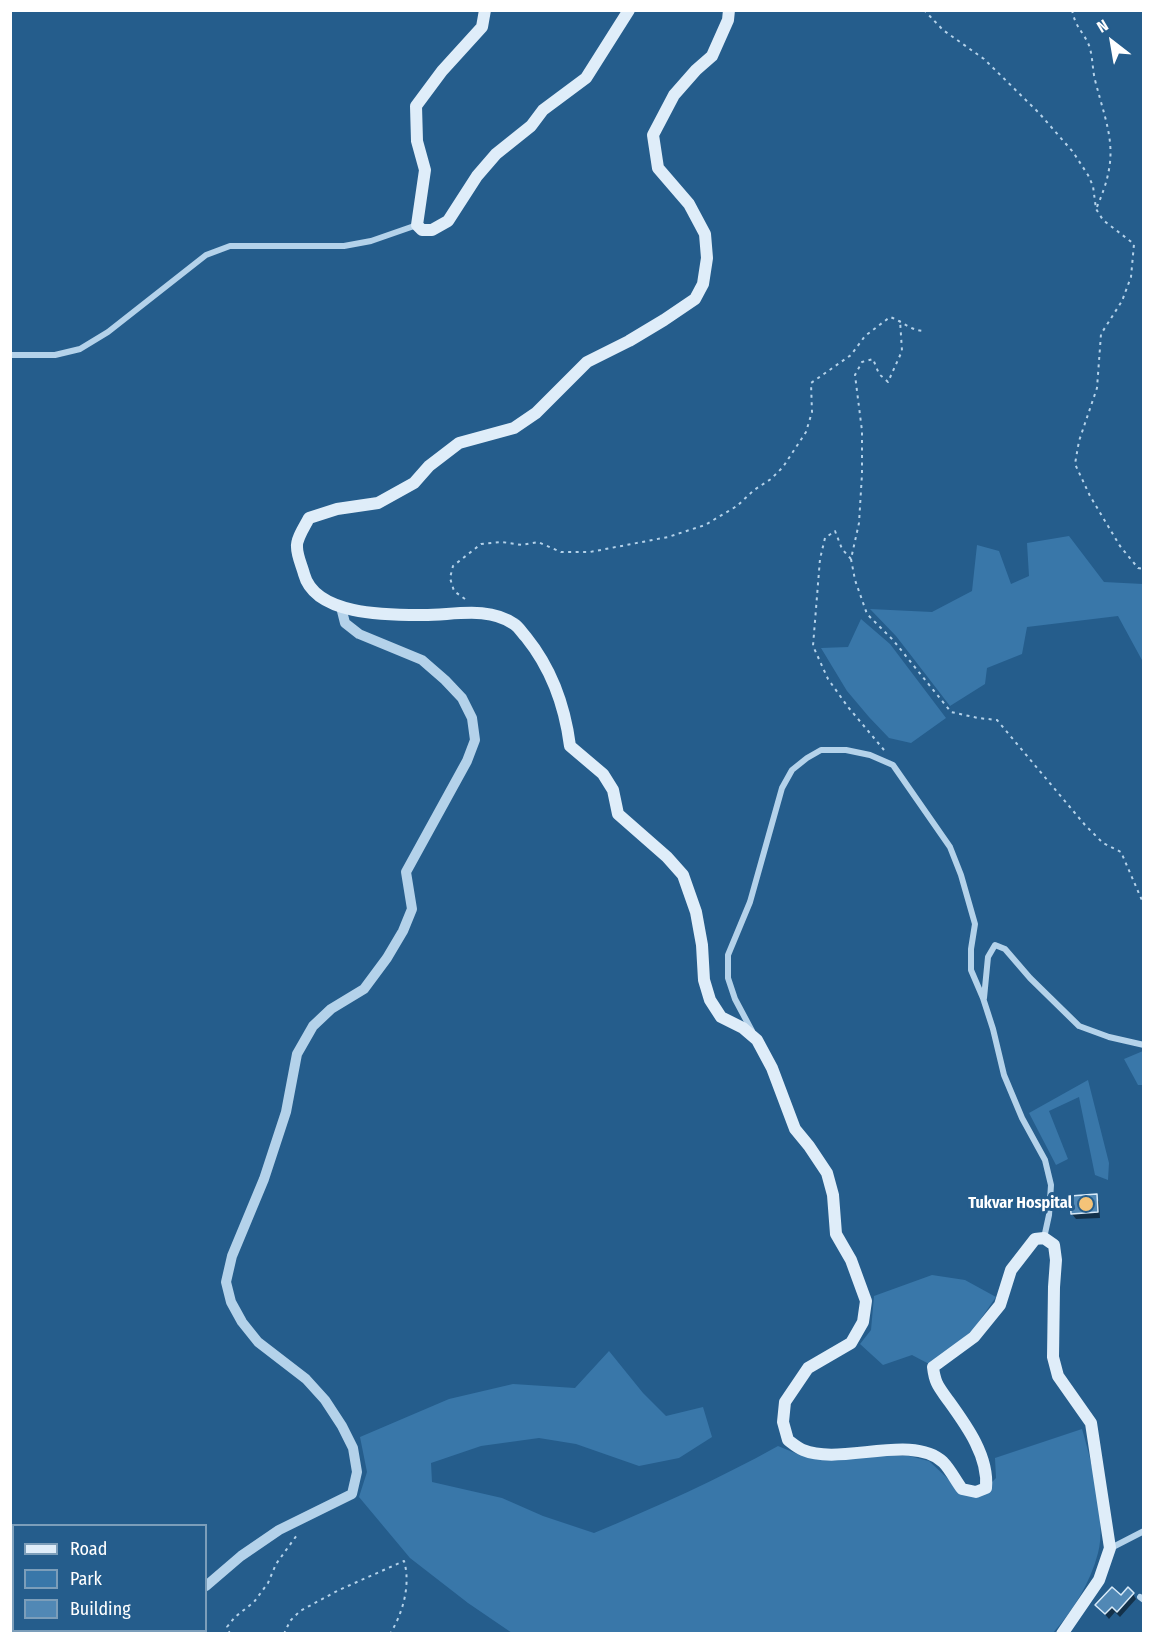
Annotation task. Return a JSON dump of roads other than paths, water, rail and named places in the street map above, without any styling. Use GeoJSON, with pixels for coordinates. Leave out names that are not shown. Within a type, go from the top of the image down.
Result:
{"type":"FeatureCollection","features":[{"type":"Feature","properties":{"kind":"main road"},"geometry":{"type":"LineString","coordinates":[[485,10],[482,27],[456,55],[416,106],[417,141],[425,170],[417,225],[422,230],[432,230],[448,220],[477,176],[496,154],[531,126],[543,110],[586,78],[628,10]]}},
{"type":"Feature","properties":{"kind":"main road"},"geometry":{"type":"LineString","coordinates":[[729,10],[728,20],[712,56],[674,95],[653,135],[658,168],[688,204],[705,234],[707,258],[703,284],[695,299],[629,342],[587,362],[536,413],[514,428],[459,443],[429,466],[414,483],[378,503],[337,509],[309,518],[296,546],[306,580],[314,593],[341,608],[421,616],[494,615],[515,624],[537,651],[550,675],[567,722],[570,746],[603,774],[613,790],[618,814],[667,857],[683,875],[696,912],[702,945],[704,980],[710,1000],[721,1017],[757,1040],[772,1068],[795,1129],[827,1173],[833,1195],[836,1234],[850,1260],[866,1300],[863,1322],[851,1343],[808,1368],[785,1402],[783,1422],[788,1440],[803,1450],[822,1454],[905,1450],[925,1452],[942,1462],[962,1489],[976,1492],[986,1488],[987,1475],[978,1449],[948,1400],[934,1382],[933,1367],[974,1337],[1000,1305],[1011,1270],[1035,1239],[1044,1238],[1054,1245],[1056,1260],[1053,1357],[1058,1376],[1090,1423],[1110,1548],[1099,1580],[1062,1634]]}},
{"type":"Feature","properties":{"kind":"street"},"geometry":{"type":"LineString","coordinates":[[10,355],[55,355],[80,349],[108,332],[206,255],[230,246],[344,246],[371,241],[417,225]]}},
{"type":"Feature","properties":{"kind":"street"},"geometry":{"type":"LineString","coordinates":[[207,1585],[241,1556],[279,1530],[352,1494],[357,1472],[352,1448],[342,1426],[325,1400],[306,1379],[258,1342],[242,1322],[231,1302],[226,1282],[232,1256],[264,1179],[286,1112],[297,1054],[313,1026],[331,1009],[364,989],[403,931],[412,909],[406,872],[467,761],[476,740],[472,718],[462,698],[445,680],[422,660],[359,634],[345,623],[341,608]]}},
{"type":"Feature","properties":{"kind":"street"},"geometry":{"type":"LineString","coordinates":[[757,1040],[731,988],[728,978],[728,955],[750,902],[782,788],[792,770],[821,750],[846,750],[870,755],[893,765],[950,848],[961,875],[975,924],[971,949],[972,970],[984,998],[1004,1075],[1022,1118],[1045,1160],[1051,1185],[1049,1215],[1044,1238]]}},
{"type":"Feature","properties":{"kind":"street"},"geometry":{"type":"LineString","coordinates":[[984,998],[988,957],[995,945],[1005,949],[1030,978],[1079,1026],[1109,1037],[1143,1045]]}},
{"type":"Feature","properties":{"kind":"street"},"geometry":{"type":"LineString","coordinates":[[1110,1548],[1143,1531]]}},
{"type":"Feature","properties":{"kind":"place","name":"Tukvar Hospital"},"geometry":{"type":"Point","coordinates":[1086,1204]}}]}
